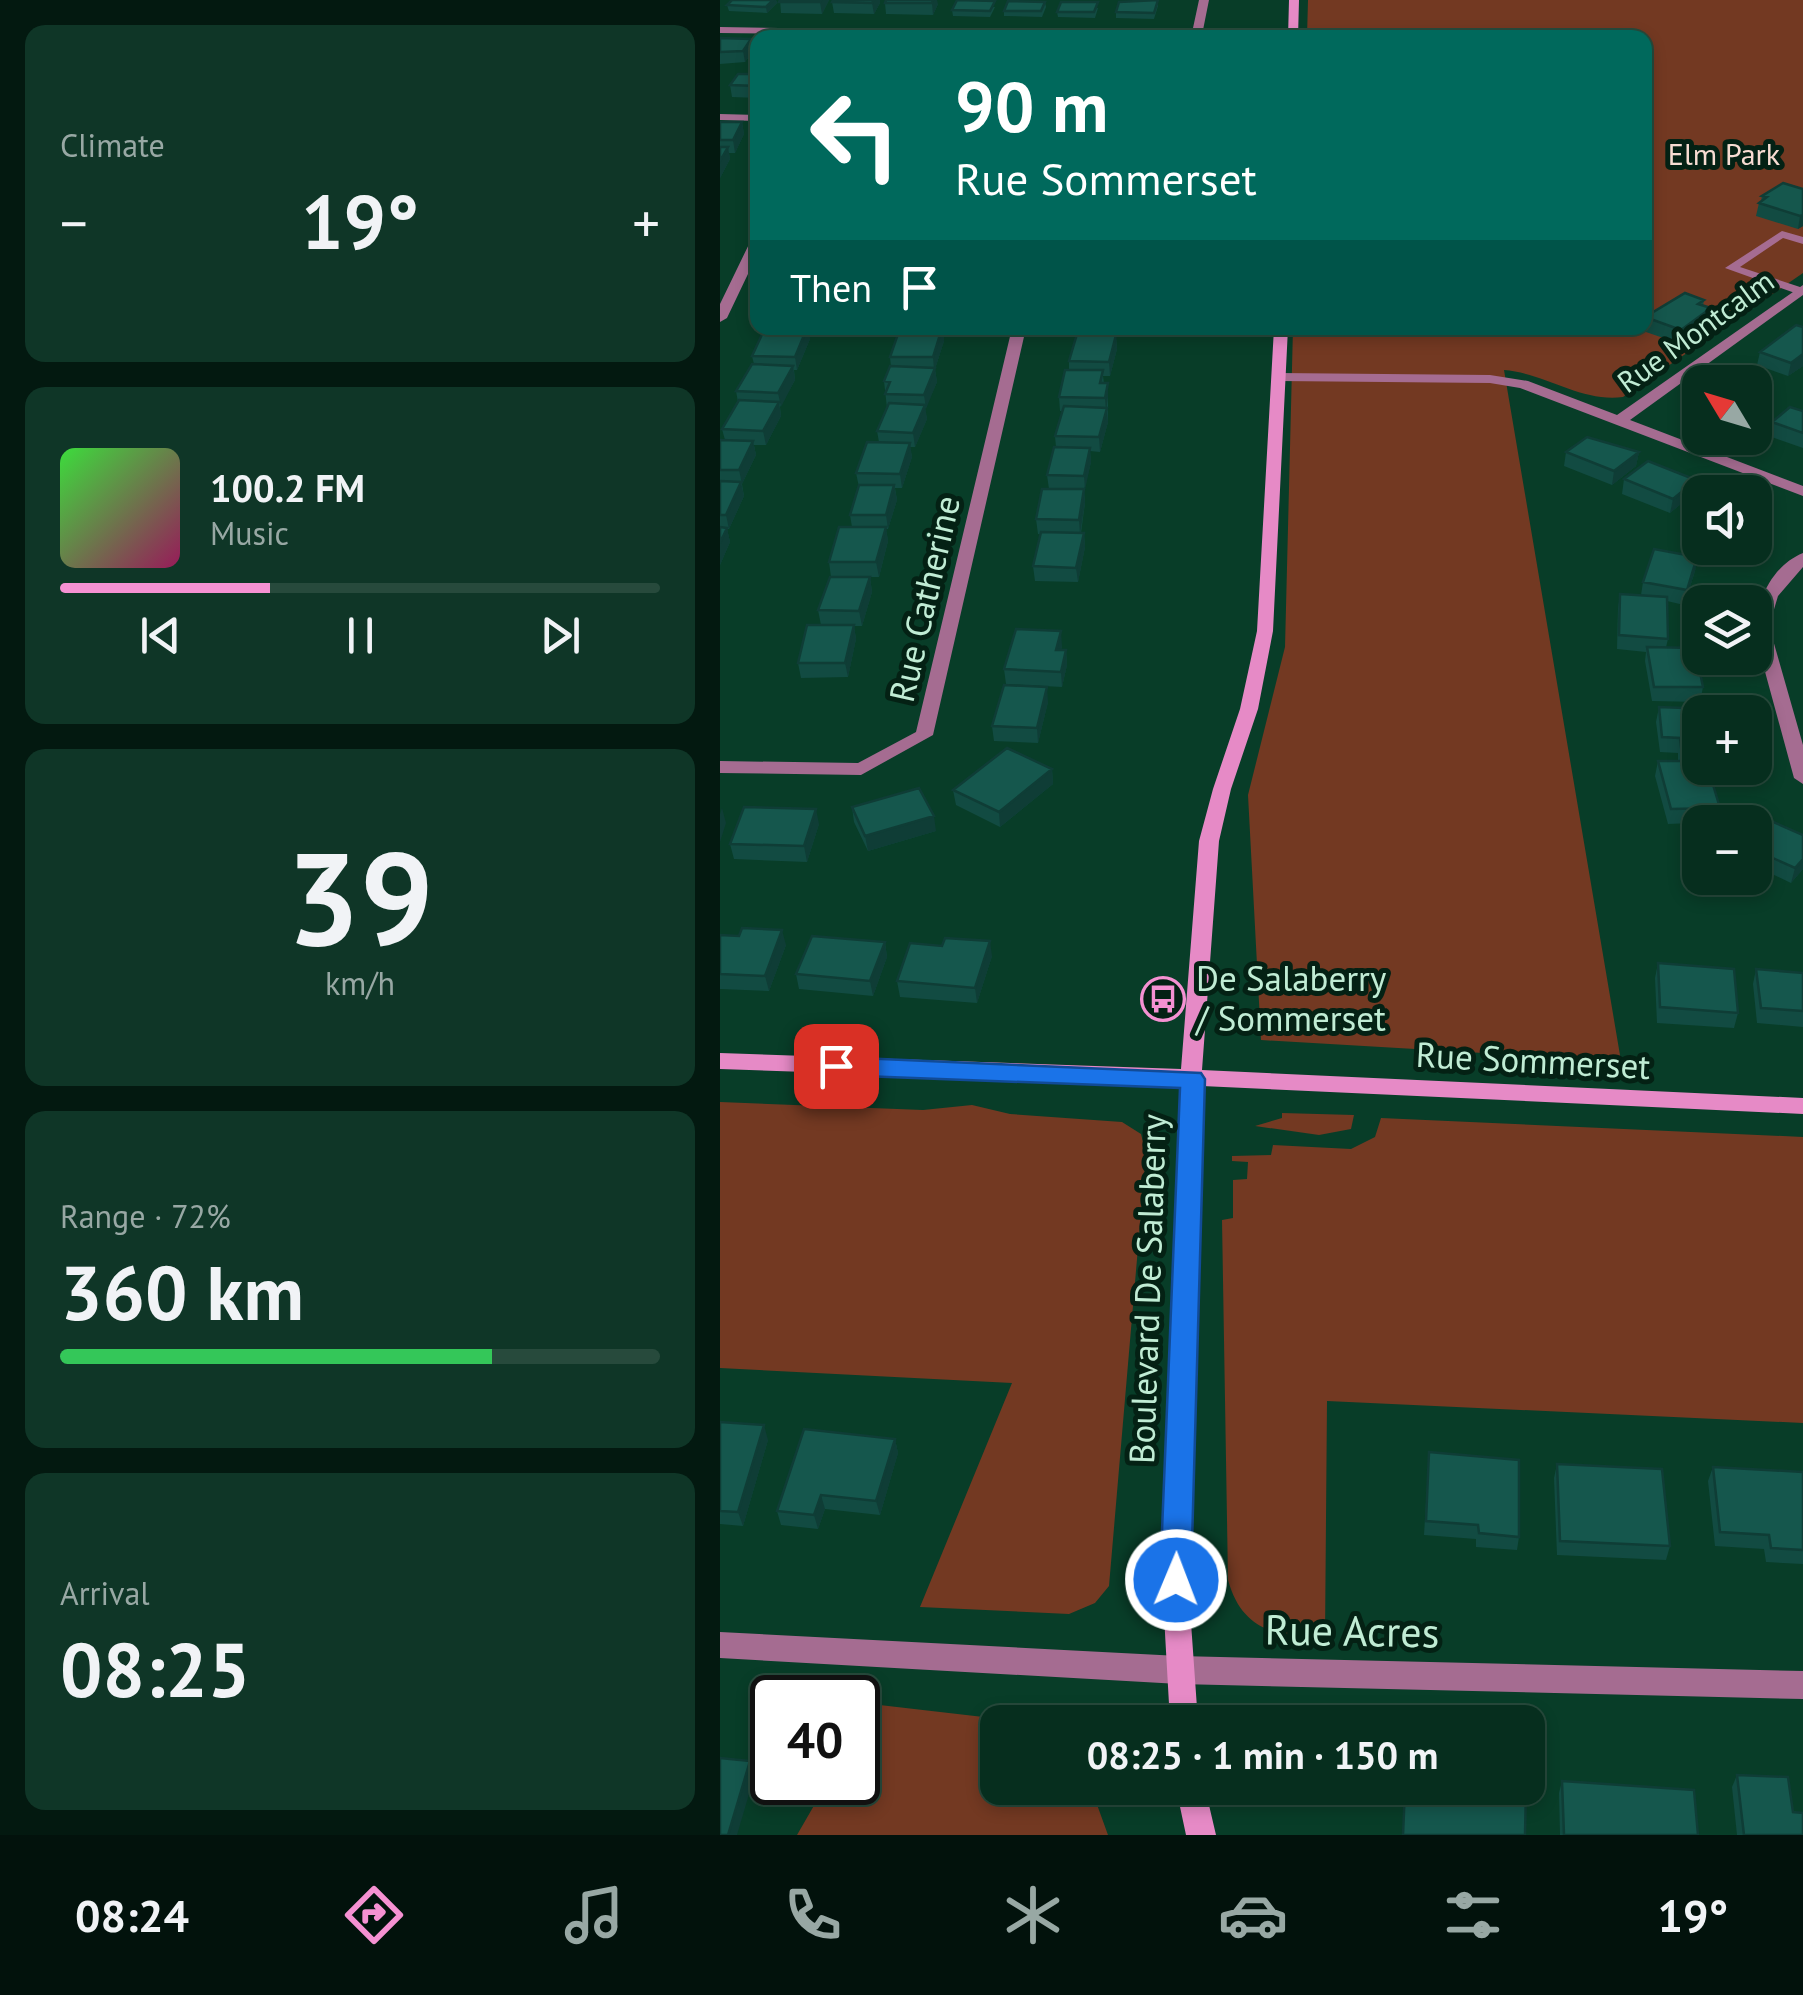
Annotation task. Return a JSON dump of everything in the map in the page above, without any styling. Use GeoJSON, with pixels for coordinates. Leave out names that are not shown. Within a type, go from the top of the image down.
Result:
{"type":"FeatureCollection","features":[{"type":"Feature","properties":{"kind":"street"},"geometry":{"type":"LineString","coordinates":[[1196,30],[1204,0]]}},
{"type":"Feature","properties":{"kind":"street"},"geometry":{"type":"LineString","coordinates":[[1293,30],[1294,0]]}},
{"type":"Feature","properties":{"kind":"street"},"geometry":{"type":"LineString","coordinates":[[720,30],[750,30]]}},
{"type":"Feature","properties":{"kind":"street"},"geometry":{"type":"LineString","coordinates":[[720,117],[750,118]]}},
{"type":"Feature","properties":{"kind":"street"},"geometry":{"type":"LineString","coordinates":[[720,318],[750,255]]}},
{"type":"Feature","properties":{"kind":"street","name":"Rue Montcalm"},"geometry":{"type":"LineString","coordinates":[[1620,420],[1801,290]]}},
{"type":"Feature","properties":{"kind":"street"},"geometry":{"type":"LineString","coordinates":[[1780,305],[1803,312]]}},
{"type":"Feature","properties":{"kind":"street","name":"Rue Catherine"},"geometry":{"type":"LineString","coordinates":[[720,766],[862,769],[924,735],[1017,335]]}},
{"type":"Feature","properties":{"kind":"street","name":"Boulevard De Salaberry"},"geometry":{"type":"LineString","coordinates":[[1182,1705],[1177,1502],[1193,1079],[1209,841],[1222,789],[1250,709],[1265,631],[1281,335]]}},
{"type":"Feature","properties":{"kind":"street"},"geometry":{"type":"LineString","coordinates":[[1279,377],[1509,382],[1620,420],[1803,492]]}},
{"type":"Feature","properties":{"kind":"street"},"geometry":{"type":"LineString","coordinates":[[1803,558],[1775,585],[1764,607],[1761,626],[1803,778]]}},
{"type":"Feature","properties":{"kind":"street","name":"Rue Sommerset"},"geometry":{"type":"LineString","coordinates":[[720,1061],[1803,1106]]}},
{"type":"Feature","properties":{"kind":"street","name":"Rue Acres"},"geometry":{"type":"LineString","coordinates":[[720,1646],[1179,1670],[1803,1686]]}},
{"type":"Feature","properties":{"kind":"street"},"geometry":{"type":"LineString","coordinates":[[1195,1805],[1200,1835]]}},
{"type":"Feature","properties":{"kind":"lane"},"geometry":{"type":"LineString","coordinates":[[1801,290],[1731,268],[1782,234],[1803,241]]}},
{"type":"Feature","properties":{"kind":"green space","name":"Elm Park"},"geometry":{"type":"Polygon","coordinates":[[[1308,0],[1803,0],[1803,273],[1623,397],[1593,396],[1504,370],[1621,1061],[1261,1040],[1248,795],[1285,647],[1293,335],[1652,335],[1652,30],[1307,30],[1308,0]]]}},
{"type":"Feature","properties":{"kind":"green space"},"geometry":{"type":"Polygon","coordinates":[[[720,1102],[923,1110],[972,1105],[1010,1114],[1122,1122],[1141,1134],[1146,1154],[1109,1586],[1095,1603],[1069,1614],[920,1607],[1012,1383],[720,1368],[720,1102]]]}},
{"type":"Feature","properties":{"kind":"green space"},"geometry":{"type":"Polygon","coordinates":[[[1282,1113],[1354,1115],[1351,1129],[1319,1135],[1255,1126],[1282,1118],[1282,1113]]]}},
{"type":"Feature","properties":{"kind":"green space"},"geometry":{"type":"Polygon","coordinates":[[[1381,1118],[1803,1137],[1803,1423],[1327,1401],[1325,1638],[1292,1636],[1252,1620],[1234,1597],[1228,1580],[1222,1220],[1233,1218],[1233,1180],[1247,1179],[1248,1162],[1232,1161],[1232,1156],[1271,1155],[1273,1145],[1351,1149],[1375,1137],[1381,1118]]]}},
{"type":"Feature","properties":{"kind":"green space"},"geometry":{"type":"Polygon","coordinates":[[[880,1705],[980,1717],[980,1805],[1097,1805],[1108,1835],[797,1835],[814,1805],[880,1805],[880,1705]]]}},
{"type":"Feature","properties":{"kind":"building"},"geometry":{"type":"Polygon","coordinates":[[[732,0],[773,0],[766,7],[727,5],[732,0]]]}},
{"type":"Feature","properties":{"kind":"building"},"geometry":{"type":"Polygon","coordinates":[[[780,0],[821,0],[779,2],[780,0]]]}},
{"type":"Feature","properties":{"kind":"building"},"geometry":{"type":"Polygon","coordinates":[[[833,0],[874,0],[872,3],[833,0]]]}},
{"type":"Feature","properties":{"kind":"building"},"geometry":{"type":"Polygon","coordinates":[[[886,0],[933,0],[885,3],[886,0]]]}},
{"type":"Feature","properties":{"kind":"building"},"geometry":{"type":"Polygon","coordinates":[[[957,0],[995,1],[990,11],[952,10],[957,0]]]}},
{"type":"Feature","properties":{"kind":"building"},"geometry":{"type":"Polygon","coordinates":[[[1158,0],[1154,13],[1116,12],[1119,2],[1158,0]]]}},
{"type":"Feature","properties":{"kind":"building"},"geometry":{"type":"Polygon","coordinates":[[[1008,1],[1045,2],[1041,11],[1004,11],[1008,1]]]}},
{"type":"Feature","properties":{"kind":"building"},"geometry":{"type":"Polygon","coordinates":[[[1061,2],[1098,2],[1094,12],[1057,12],[1061,2]]]}},
{"type":"Feature","properties":{"kind":"building"},"geometry":{"type":"Polygon","coordinates":[[[720,38],[750,39],[743,51],[720,52],[720,38]]]}},
{"type":"Feature","properties":{"kind":"building"},"geometry":{"type":"Polygon","coordinates":[[[738,74],[750,74],[750,86],[730,85],[738,74]]]}},
{"type":"Feature","properties":{"kind":"building"},"geometry":{"type":"Polygon","coordinates":[[[720,122],[742,122],[733,140],[720,140],[720,122]]]}},
{"type":"Feature","properties":{"kind":"building"},"geometry":{"type":"Polygon","coordinates":[[[1783,183],[1803,189],[1803,215],[1759,203],[1767,197],[1762,196],[1783,183]]]}},
{"type":"Feature","properties":{"kind":"building"},"geometry":{"type":"Polygon","coordinates":[[[1685,293],[1704,300],[1698,304],[1711,308],[1681,330],[1652,320],[1652,313],[1685,293]]]}},
{"type":"Feature","properties":{"kind":"building"},"geometry":{"type":"Polygon","coordinates":[[[1796,325],[1803,327],[1803,354],[1791,363],[1760,352],[1796,325]]]}},
{"type":"Feature","properties":{"kind":"building"},"geometry":{"type":"Polygon","coordinates":[[[762,335],[804,335],[795,357],[752,356],[762,335]]]}},
{"type":"Feature","properties":{"kind":"building"},"geometry":{"type":"Polygon","coordinates":[[[898,335],[940,335],[933,357],[890,357],[898,335]]]}},
{"type":"Feature","properties":{"kind":"building"},"geometry":{"type":"Polygon","coordinates":[[[1077,335],[1116,335],[1109,362],[1069,361],[1077,335]]]}},
{"type":"Feature","properties":{"kind":"building"},"geometry":{"type":"Polygon","coordinates":[[[752,364],[793,366],[778,393],[736,391],[752,364]]]}},
{"type":"Feature","properties":{"kind":"building"},"geometry":{"type":"Polygon","coordinates":[[[890,366],[935,368],[924,395],[885,394],[890,382],[884,381],[890,366]]]}},
{"type":"Feature","properties":{"kind":"building"},"geometry":{"type":"Polygon","coordinates":[[[1065,370],[1103,370],[1100,383],[1108,383],[1105,398],[1059,397],[1065,370]]]}},
{"type":"Feature","properties":{"kind":"building"},"geometry":{"type":"Polygon","coordinates":[[[739,400],[779,402],[763,431],[722,429],[739,400]]]}},
{"type":"Feature","properties":{"kind":"building"},"geometry":{"type":"Polygon","coordinates":[[[889,403],[925,405],[913,433],[877,431],[889,403]]]}},
{"type":"Feature","properties":{"kind":"building"},"geometry":{"type":"Polygon","coordinates":[[[1064,406],[1107,408],[1099,437],[1055,436],[1064,406]]]}},
{"type":"Feature","properties":{"kind":"building"},"geometry":{"type":"Polygon","coordinates":[[[1790,407],[1803,411],[1803,433],[1772,422],[1790,407]]]}},
{"type":"Feature","properties":{"kind":"building"},"geometry":{"type":"Polygon","coordinates":[[[1587,437],[1639,452],[1614,471],[1566,452],[1587,437]]]}},
{"type":"Feature","properties":{"kind":"building"},"geometry":{"type":"Polygon","coordinates":[[[720,440],[753,441],[739,470],[720,470],[720,440]]]}},
{"type":"Feature","properties":{"kind":"building"},"geometry":{"type":"Polygon","coordinates":[[[867,442],[910,443],[900,474],[856,473],[867,442]]]}},
{"type":"Feature","properties":{"kind":"building"},"geometry":{"type":"Polygon","coordinates":[[[1054,447],[1090,448],[1084,476],[1047,475],[1054,447]]]}},
{"type":"Feature","properties":{"kind":"building"},"geometry":{"type":"Polygon","coordinates":[[[1648,461],[1683,475],[1682,492],[1673,499],[1624,479],[1648,461]]]}},
{"type":"Feature","properties":{"kind":"building"},"geometry":{"type":"Polygon","coordinates":[[[720,481],[741,482],[726,515],[720,515],[720,481]]]}},
{"type":"Feature","properties":{"kind":"building"},"geometry":{"type":"Polygon","coordinates":[[[859,485],[894,485],[886,515],[850,515],[859,485]]]}},
{"type":"Feature","properties":{"kind":"building"},"geometry":{"type":"Polygon","coordinates":[[[1042,489],[1084,489],[1079,520],[1036,519],[1042,489]]]}},
{"type":"Feature","properties":{"kind":"building"},"geometry":{"type":"Polygon","coordinates":[[[839,527],[886,527],[876,562],[829,562],[839,527]]]}},
{"type":"Feature","properties":{"kind":"building"},"geometry":{"type":"Polygon","coordinates":[[[1041,532],[1084,533],[1076,568],[1033,566],[1041,532]]]}},
{"type":"Feature","properties":{"kind":"building"},"geometry":{"type":"Polygon","coordinates":[[[1654,549],[1682,554],[1682,565],[1695,565],[1689,585],[1682,585],[1682,589],[1643,582],[1654,549]]]}},
{"type":"Feature","properties":{"kind":"building"},"geometry":{"type":"Polygon","coordinates":[[[830,577],[870,577],[859,611],[818,610],[830,577]]]}},
{"type":"Feature","properties":{"kind":"building"},"geometry":{"type":"Polygon","coordinates":[[[1620,594],[1667,597],[1668,639],[1619,635],[1620,594]]]}},
{"type":"Feature","properties":{"kind":"building"},"geometry":{"type":"Polygon","coordinates":[[[807,625],[854,625],[845,663],[798,663],[807,625]]]}},
{"type":"Feature","properties":{"kind":"building"},"geometry":{"type":"Polygon","coordinates":[[[1016,629],[1061,631],[1056,650],[1066,650],[1061,672],[1004,669],[1016,629]]]}},
{"type":"Feature","properties":{"kind":"building"},"geometry":{"type":"Polygon","coordinates":[[[1647,647],[1682,648],[1682,675],[1701,675],[1703,687],[1654,687],[1647,647]]]}},
{"type":"Feature","properties":{"kind":"building"},"geometry":{"type":"Polygon","coordinates":[[[1004,685],[1047,687],[1037,728],[992,726],[1004,685]]]}},
{"type":"Feature","properties":{"kind":"building"},"geometry":{"type":"Polygon","coordinates":[[[1659,707],[1682,708],[1682,747],[1680,738],[1662,737],[1659,707]]]}},
{"type":"Feature","properties":{"kind":"building"},"geometry":{"type":"Polygon","coordinates":[[[1007,748],[1052,769],[999,812],[953,790],[1007,748]]]}},
{"type":"Feature","properties":{"kind":"building"},"geometry":{"type":"Polygon","coordinates":[[[1658,761],[1682,761],[1682,785],[1713,785],[1719,805],[1682,805],[1682,809],[1671,809],[1658,761]]]}},
{"type":"Feature","properties":{"kind":"building"},"geometry":{"type":"Polygon","coordinates":[[[919,788],[934,816],[865,836],[852,807],[919,788]]]}},
{"type":"Feature","properties":{"kind":"building"},"geometry":{"type":"Polygon","coordinates":[[[744,807],[816,809],[804,846],[730,844],[744,807]]]}},
{"type":"Feature","properties":{"kind":"building"},"geometry":{"type":"Polygon","coordinates":[[[1772,821],[1803,835],[1803,859],[1795,868],[1772,858],[1772,821]]]}},
{"type":"Feature","properties":{"kind":"building"},"geometry":{"type":"Polygon","coordinates":[[[742,928],[782,930],[765,976],[720,974],[720,935],[739,936],[742,928]]]}},
{"type":"Feature","properties":{"kind":"building"},"geometry":{"type":"Polygon","coordinates":[[[812,936],[885,942],[870,981],[796,974],[812,936]]]}},
{"type":"Feature","properties":{"kind":"building"},"geometry":{"type":"Polygon","coordinates":[[[945,938],[990,941],[975,988],[897,981],[910,943],[942,946],[945,938]]]}},
{"type":"Feature","properties":{"kind":"building"},"geometry":{"type":"Polygon","coordinates":[[[1658,963],[1734,969],[1738,1013],[1660,1007],[1658,963]]]}},
{"type":"Feature","properties":{"kind":"building"},"geometry":{"type":"Polygon","coordinates":[[[1756,969],[1803,973],[1803,1011],[1761,1008],[1756,969]]]}},
{"type":"Feature","properties":{"kind":"building"},"geometry":{"type":"Polygon","coordinates":[[[720,1422],[764,1425],[738,1512],[720,1511],[720,1422]]]}},
{"type":"Feature","properties":{"kind":"building"},"geometry":{"type":"Polygon","coordinates":[[[804,1429],[895,1439],[876,1501],[821,1495],[814,1515],[777,1511],[804,1429]]]}},
{"type":"Feature","properties":{"kind":"building"},"geometry":{"type":"Polygon","coordinates":[[[1429,1452],[1519,1460],[1519,1537],[1479,1533],[1478,1525],[1426,1521],[1429,1452]]]}},
{"type":"Feature","properties":{"kind":"building"},"geometry":{"type":"Polygon","coordinates":[[[1557,1464],[1662,1469],[1670,1546],[1560,1541],[1557,1464]]]}},
{"type":"Feature","properties":{"kind":"building"},"geometry":{"type":"Polygon","coordinates":[[[1713,1467],[1803,1472],[1803,1550],[1771,1548],[1769,1535],[1720,1532],[1713,1467]]]}},
{"type":"Feature","properties":{"kind":"building"},"geometry":{"type":"Polygon","coordinates":[[[720,1758],[750,1761],[728,1835],[720,1835],[720,1758]]]}},
{"type":"Feature","properties":{"kind":"building"},"geometry":{"type":"Polygon","coordinates":[[[1737,1775],[1788,1777],[1793,1812],[1803,1813],[1803,1835],[1744,1835],[1737,1775]]]}},
{"type":"Feature","properties":{"kind":"building"},"geometry":{"type":"Polygon","coordinates":[[[1562,1781],[1694,1790],[1698,1835],[1564,1835],[1562,1781]]]}},
{"type":"Feature","properties":{"kind":"building"},"geometry":{"type":"Polygon","coordinates":[[[1404,1805],[1526,1805],[1525,1835],[1403,1835],[1404,1805]]]}},
{"type":"Feature","properties":{"kind":"place","name":"De Salaberry / Sommerset"},"geometry":{"type":"Point","coordinates":[1163,999]}},
{"type":"Feature","properties":{"kind":"route"},"geometry":{"type":"LineString","coordinates":[[836,1066],[1193,1079],[1176,1580]]}}]}
